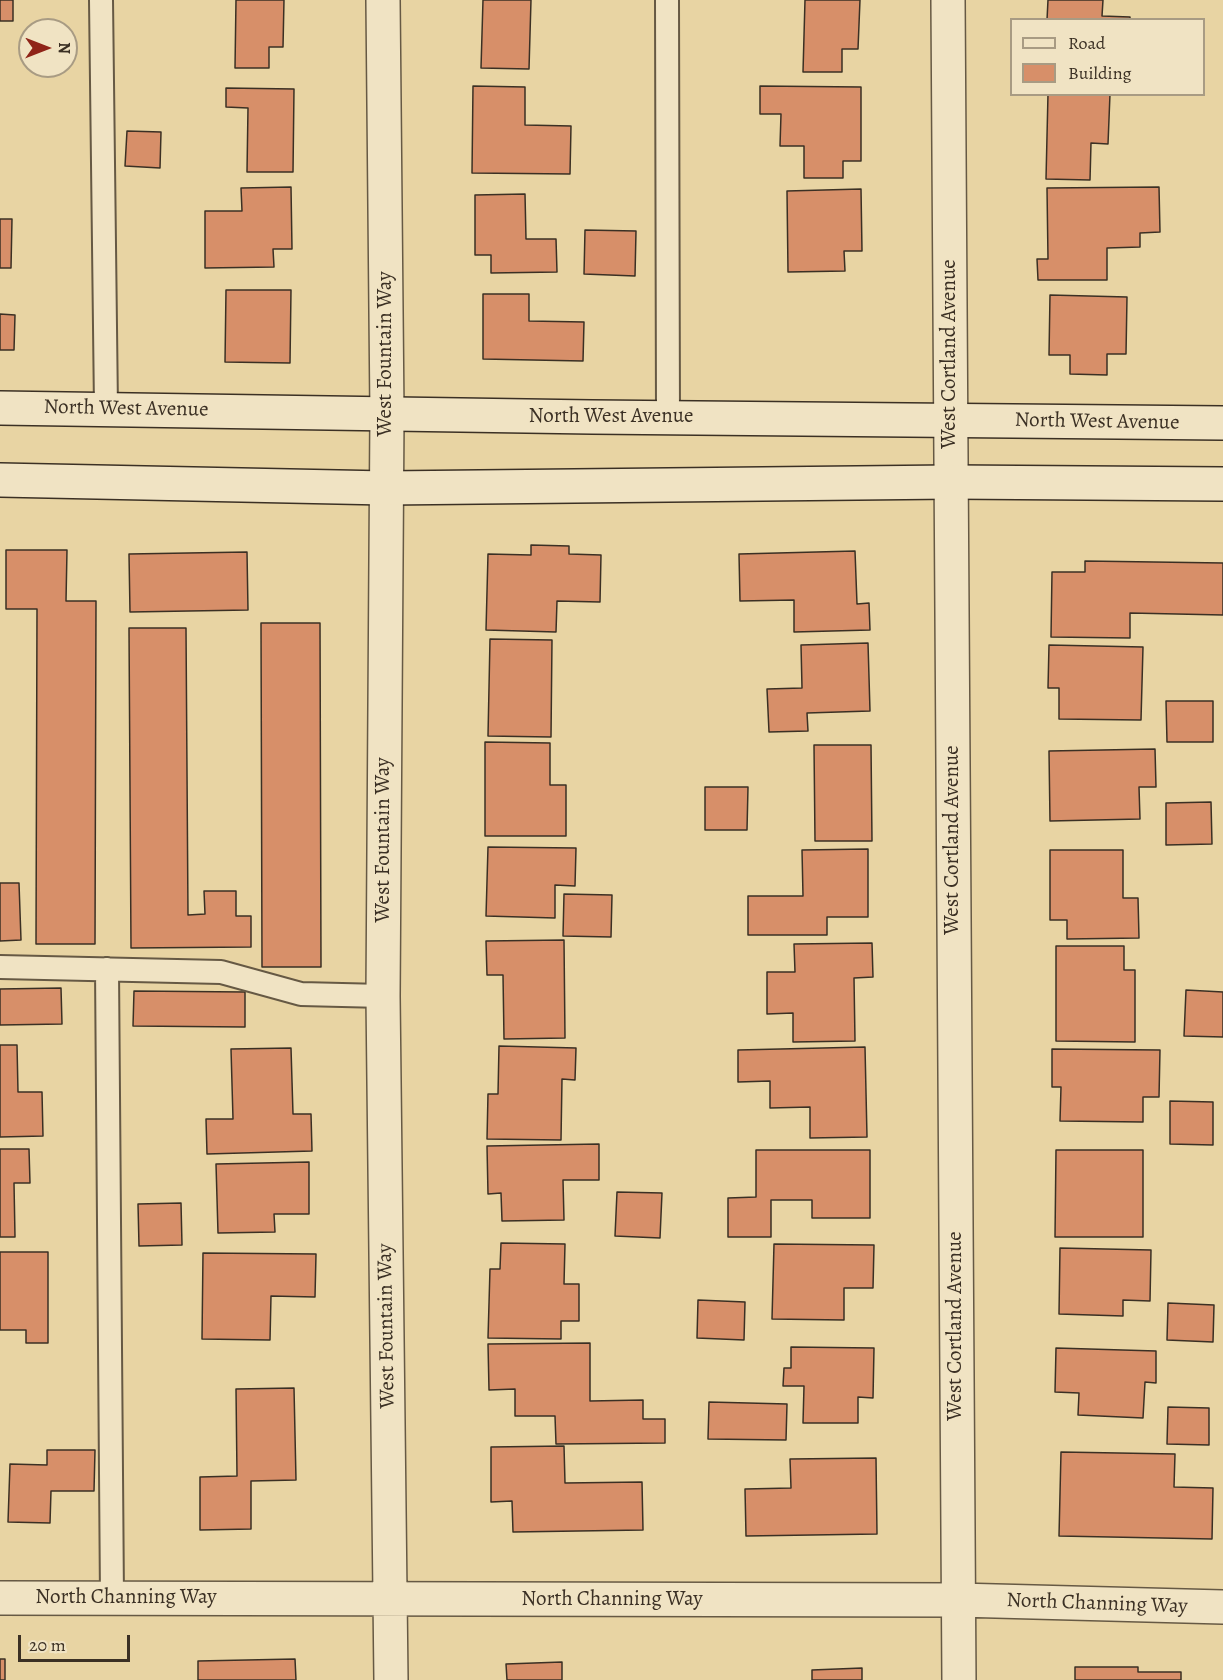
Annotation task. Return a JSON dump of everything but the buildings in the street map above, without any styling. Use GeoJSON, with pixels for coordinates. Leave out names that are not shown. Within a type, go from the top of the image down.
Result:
{"type":"FeatureCollection","features":[{"type":"Feature","properties":{"kind":"street","name":"West Fountain Way"},"geometry":{"type":"LineString","coordinates":[[383,0],[387,414],[383,996],[391,1680]]}},
{"type":"Feature","properties":{"kind":"street","name":"West Cortland Avenue"},"geometry":{"type":"LineString","coordinates":[[948,0],[959,1680]]}},
{"type":"Feature","properties":{"kind":"street","name":"North West Avenue"},"geometry":{"type":"LineString","coordinates":[[0,408],[1223,423]]}},
{"type":"Feature","properties":{"kind":"street"},"geometry":{"type":"LineString","coordinates":[[0,480],[386,488],[951,482],[1223,484]]}},
{"type":"Feature","properties":{"kind":"street","name":"North Channing Way"},"geometry":{"type":"LineString","coordinates":[[0,1598],[958,1600],[1223,1607]]}},
{"type":"Feature","properties":{"kind":"lane"},"geometry":{"type":"LineString","coordinates":[[101,0],[106,408]]}},
{"type":"Feature","properties":{"kind":"lane"},"geometry":{"type":"LineString","coordinates":[[667,0],[668,417]]}},
{"type":"Feature","properties":{"kind":"lane"},"geometry":{"type":"LineString","coordinates":[[0,968],[222,972],[301,994],[383,996]]}},
{"type":"Feature","properties":{"kind":"lane"},"geometry":{"type":"LineString","coordinates":[[107,969],[112,1598]]}}]}
